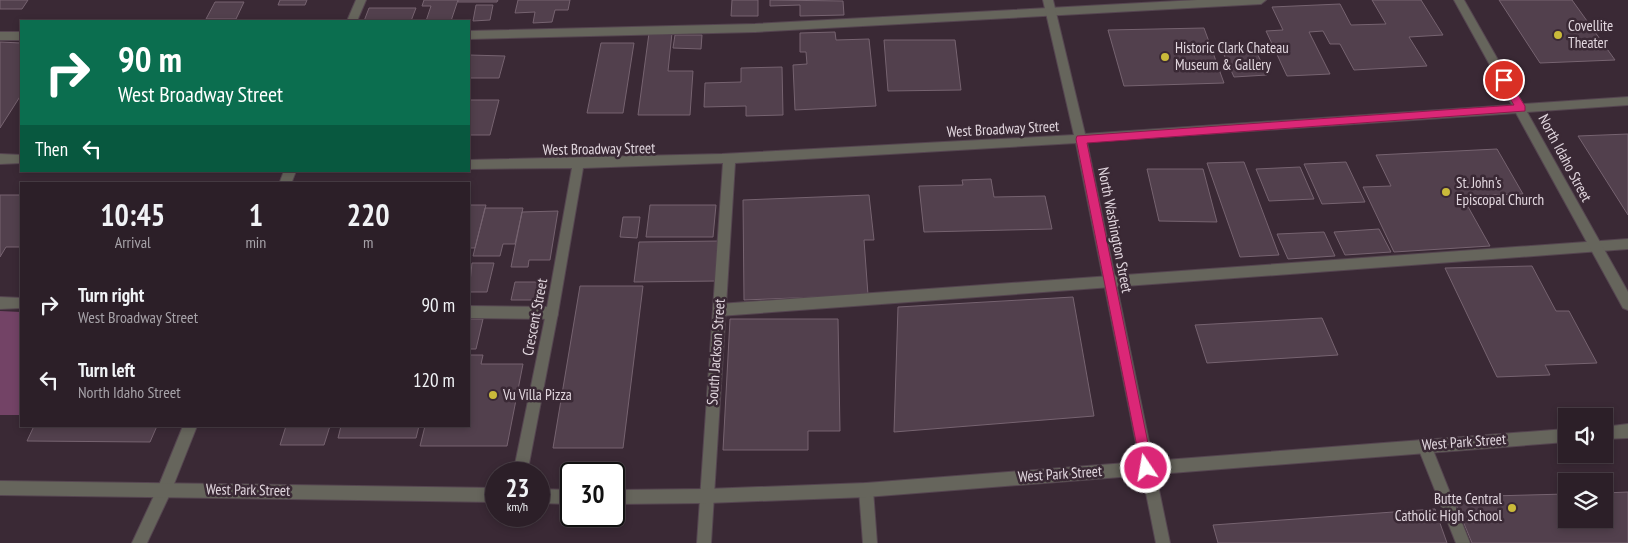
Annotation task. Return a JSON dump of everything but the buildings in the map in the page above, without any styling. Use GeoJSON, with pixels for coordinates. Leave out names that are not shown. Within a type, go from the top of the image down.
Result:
{"type":"FeatureCollection","features":[{"type":"Feature","properties":{"kind":"street"},"geometry":{"type":"LineString","coordinates":[[352,20],[361,0]]}},
{"type":"Feature","properties":{"kind":"street","name":"North Washington Street"},"geometry":{"type":"LineString","coordinates":[[1048,0],[1081,139],[1108,283],[1163,543]]}},
{"type":"Feature","properties":{"kind":"street"},"geometry":{"type":"LineString","coordinates":[[470,35],[755,28],[1260,0]]}},
{"type":"Feature","properties":{"kind":"street","name":"North Idaho Street"},"geometry":{"type":"LineString","coordinates":[[1460,0],[1628,304]]}},
{"type":"Feature","properties":{"kind":"street"},"geometry":{"type":"LineString","coordinates":[[0,36],[20,36]]}},
{"type":"Feature","properties":{"kind":"street","name":"West Broadway Street"},"geometry":{"type":"LineString","coordinates":[[470,164],[578,165],[729,160],[1081,139],[1628,101]]}},
{"type":"Feature","properties":{"kind":"street"},"geometry":{"type":"LineString","coordinates":[[0,159],[20,159]]}},
{"type":"Feature","properties":{"kind":"street","name":"South Jackson Street"},"geometry":{"type":"LineString","coordinates":[[704,543],[729,160]]}},
{"type":"Feature","properties":{"kind":"street","name":"Crescent Street"},"geometry":{"type":"LineString","coordinates":[[522,462],[552,313],[578,165]]}},
{"type":"Feature","properties":{"kind":"street"},"geometry":{"type":"LineString","coordinates":[[719,310],[1628,244]]}},
{"type":"Feature","properties":{"kind":"street"},"geometry":{"type":"LineString","coordinates":[[0,303],[20,303]]}},
{"type":"Feature","properties":{"kind":"street"},"geometry":{"type":"LineString","coordinates":[[470,312],[552,313]]}},
{"type":"Feature","properties":{"kind":"street"},"geometry":{"type":"LineString","coordinates":[[139,543],[165,489],[190,427]]}},
{"type":"Feature","properties":{"kind":"street"},"geometry":{"type":"LineString","coordinates":[[1613,432],[1628,431]]}},
{"type":"Feature","properties":{"kind":"street","name":"West Park Street"},"geometry":{"type":"LineString","coordinates":[[625,497],[866,490],[1558,436]]}},
{"type":"Feature","properties":{"kind":"street"},"geometry":{"type":"LineString","coordinates":[[1424,445],[1463,543]]}},
{"type":"Feature","properties":{"kind":"street","name":"West Park Street"},"geometry":{"type":"LineString","coordinates":[[0,488],[165,489],[485,496]]}},
{"type":"Feature","properties":{"kind":"street"},"geometry":{"type":"LineString","coordinates":[[866,490],[870,543]]}},
{"type":"Feature","properties":{"kind":"shaded area"},"geometry":{"type":"Polygon","coordinates":[[[0,311],[20,312],[20,415],[0,415],[0,311]]]}},
{"type":"Feature","properties":{"kind":"place","name":"Covellite Theater"},"geometry":{"type":"Point","coordinates":[1558,35]}},
{"type":"Feature","properties":{"kind":"place","name":"Historic Clark Chateau Museum & Gallery"},"geometry":{"type":"Point","coordinates":[1165,57]}},
{"type":"Feature","properties":{"kind":"place","name":"St. John's Episcopal Church"},"geometry":{"type":"Point","coordinates":[1446,192]}},
{"type":"Feature","properties":{"kind":"place","name":"Vu Villa Pizza"},"geometry":{"type":"Point","coordinates":[493,395]}},
{"type":"Feature","properties":{"kind":"place","name":"Butte Central Catholic High School"},"geometry":{"type":"Point","coordinates":[1512,508]}},
{"type":"Feature","properties":{"kind":"route"},"geometry":{"type":"LineString","coordinates":[[1146,468],[1081,139],[1521,108],[1504,80]]}}]}
